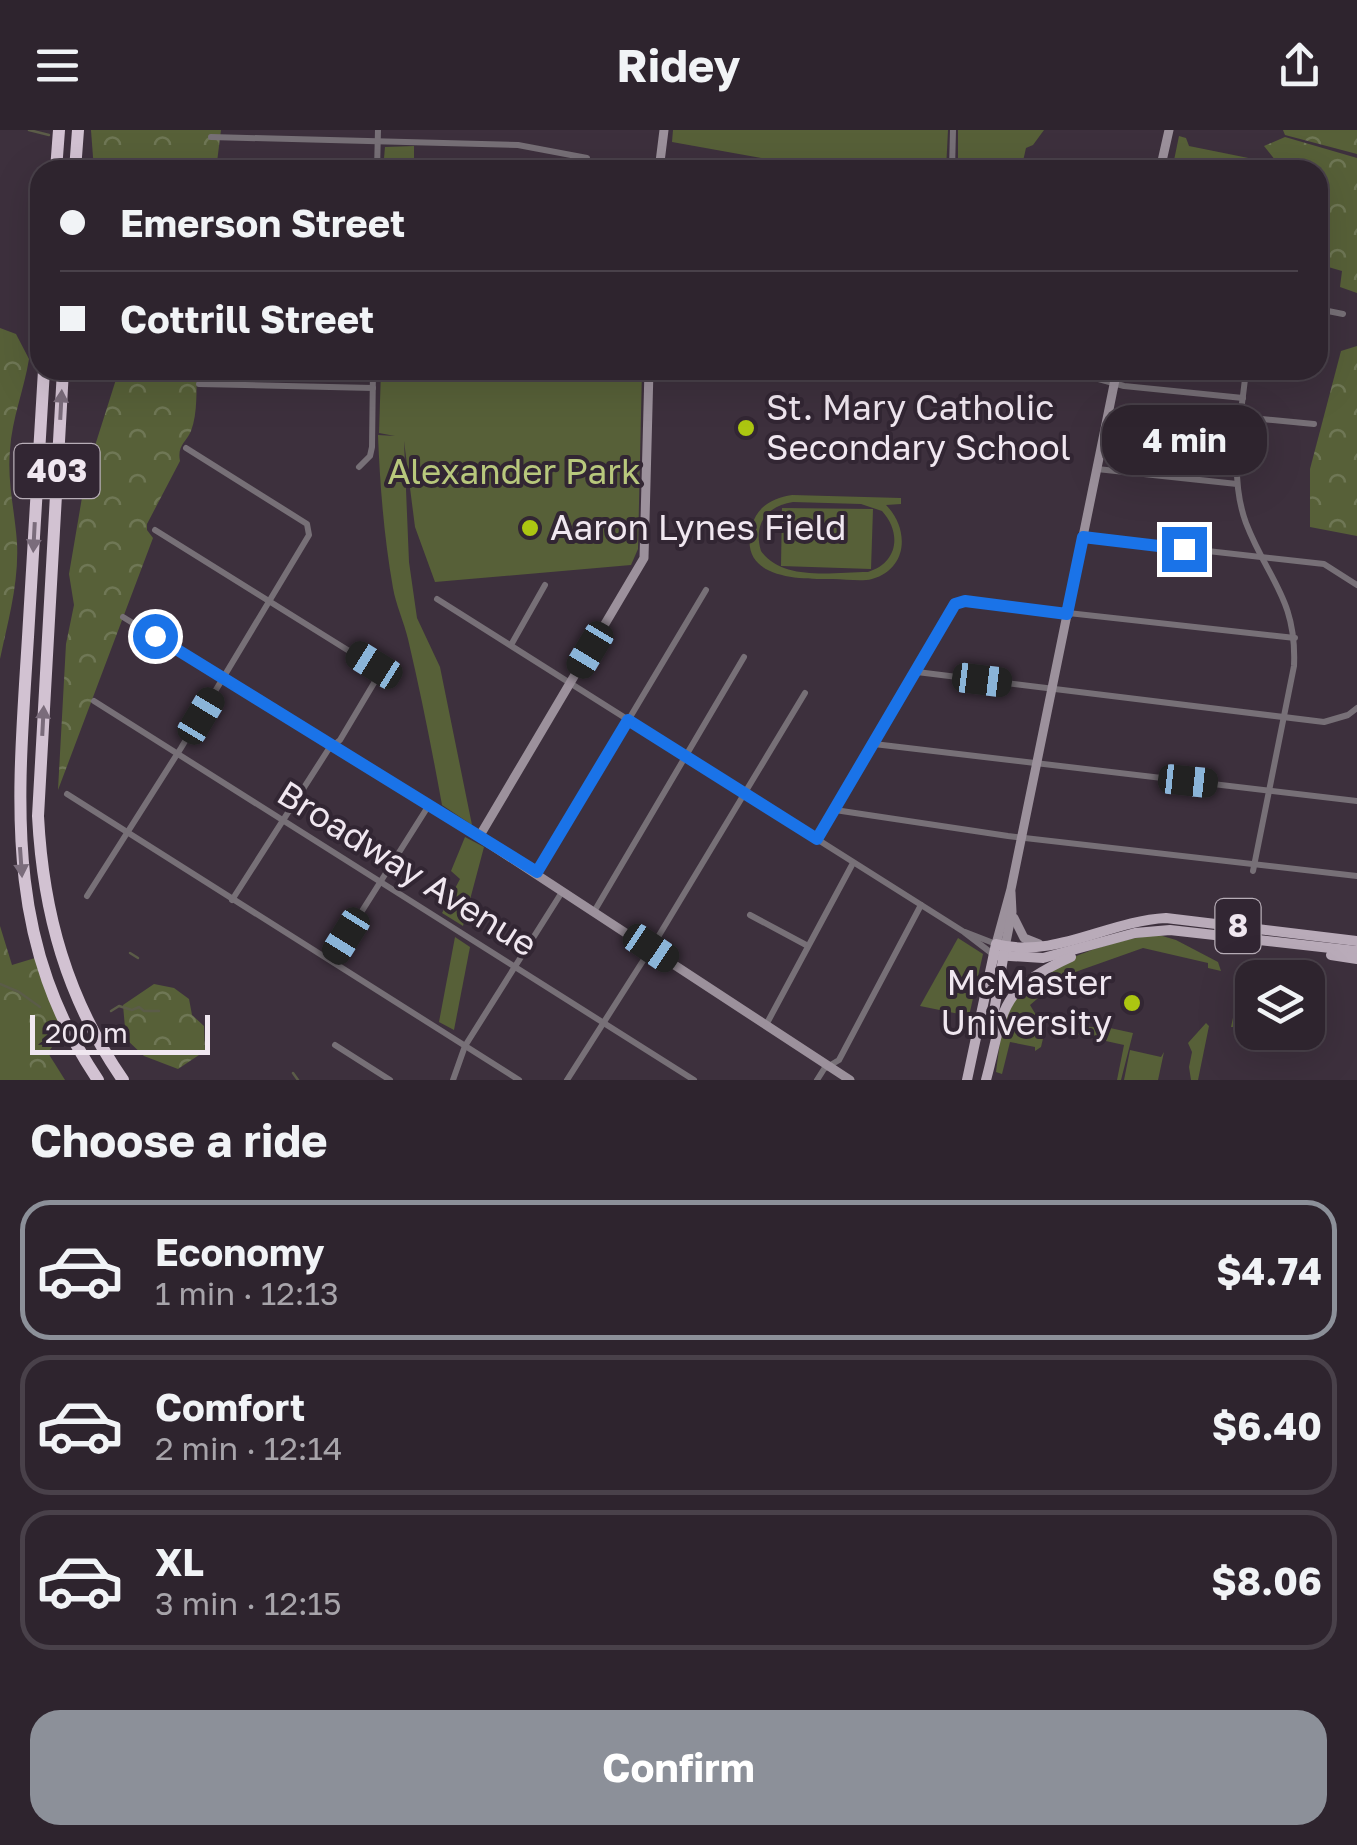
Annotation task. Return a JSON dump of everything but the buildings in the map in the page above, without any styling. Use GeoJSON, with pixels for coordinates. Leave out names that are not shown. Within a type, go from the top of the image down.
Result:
{"type":"FeatureCollection","features":[{"type":"Feature","properties":{"kind":"highway"},"geometry":{"type":"LineString","coordinates":[[57,160],[59,130]]}},
{"type":"Feature","properties":{"kind":"highway"},"geometry":{"type":"LineString","coordinates":[[76,160],[78,130]]}},
{"type":"Feature","properties":{"kind":"highway","name":"403"},"geometry":{"type":"LineString","coordinates":[[43,380],[21,755],[19,832],[23,886],[35,944],[53,996],[98,1080]]}},
{"type":"Feature","properties":{"kind":"highway","name":"403"},"geometry":{"type":"LineString","coordinates":[[62,380],[38,816],[40,848],[50,923],[70,987],[123,1080]]}},
{"type":"Feature","properties":{"kind":"main road","name":"8"},"geometry":{"type":"LineString","coordinates":[[999,951],[1052,946],[1166,918],[1357,940]]}},
{"type":"Feature","properties":{"kind":"main road","name":"8"},"geometry":{"type":"LineString","coordinates":[[999,951],[1042,958],[1135,933],[1170,930],[1357,951]]}},
{"type":"Feature","properties":{"kind":"main road"},"geometry":{"type":"LineString","coordinates":[[1261,940],[1357,959]]}},
{"type":"Feature","properties":{"kind":"main road"},"geometry":{"type":"LineString","coordinates":[[985,1080],[997,1024],[1012,997],[1044,969],[1099,944]]}},
{"type":"Feature","properties":{"kind":"main road"},"geometry":{"type":"LineString","coordinates":[[967,1080],[999,951]]}},
{"type":"Feature","properties":{"kind":"main road"},"geometry":{"type":"LineString","coordinates":[[985,1080],[999,951]]}},
{"type":"Feature","properties":{"kind":"street"},"geometry":{"type":"LineString","coordinates":[[377,160],[378,130]]}},
{"type":"Feature","properties":{"kind":"street"},"geometry":{"type":"LineString","coordinates":[[660,160],[664,130]]}},
{"type":"Feature","properties":{"kind":"street"},"geometry":{"type":"LineString","coordinates":[[952,160],[953,130]]}},
{"type":"Feature","properties":{"kind":"street"},"geometry":{"type":"LineString","coordinates":[[1162,160],[1169,130]]}},
{"type":"Feature","properties":{"kind":"street"},"geometry":{"type":"LineString","coordinates":[[211,137],[518,144],[587,158]]}},
{"type":"Feature","properties":{"kind":"street"},"geometry":{"type":"LineString","coordinates":[[1328,311],[1343,314]]}},
{"type":"Feature","properties":{"kind":"street"},"geometry":{"type":"LineString","coordinates":[[359,467],[370,456],[372,447],[373,380]]}},
{"type":"Feature","properties":{"kind":"street"},"geometry":{"type":"LineString","coordinates":[[479,836],[644,558],[650,380]]}},
{"type":"Feature","properties":{"kind":"street"},"geometry":{"type":"LineString","coordinates":[[1100,380],[1243,398]]}},
{"type":"Feature","properties":{"kind":"street"},"geometry":{"type":"LineString","coordinates":[[999,951],[1115,380]]}},
{"type":"Feature","properties":{"kind":"street"},"geometry":{"type":"LineString","coordinates":[[1245,380],[1237,484],[1245,521],[1282,594],[1295,638],[1294,666],[1254,868]]}},
{"type":"Feature","properties":{"kind":"street"},"geometry":{"type":"LineString","coordinates":[[200,384],[373,388]]}},
{"type":"Feature","properties":{"kind":"street"},"geometry":{"type":"LineString","coordinates":[[1241,418],[1314,424]]}},
{"type":"Feature","properties":{"kind":"street"},"geometry":{"type":"LineString","coordinates":[[87,896],[178,754],[310,530],[307,524],[186,448]]}},
{"type":"Feature","properties":{"kind":"street"},"geometry":{"type":"LineString","coordinates":[[1097,469],[1237,484]]}},
{"type":"Feature","properties":{"kind":"street"},"geometry":{"type":"LineString","coordinates":[[155,530],[378,669],[340,740],[232,900]]}},
{"type":"Feature","properties":{"kind":"street"},"geometry":{"type":"LineString","coordinates":[[1083,537],[1324,564],[1357,585]]}},
{"type":"Feature","properties":{"kind":"street"},"geometry":{"type":"LineString","coordinates":[[511,645],[545,585]]}},
{"type":"Feature","properties":{"kind":"street"},"geometry":{"type":"LineString","coordinates":[[537,872],[706,590]]}},
{"type":"Feature","properties":{"kind":"street"},"geometry":{"type":"LineString","coordinates":[[437,598],[921,906],[964,932],[973,932],[999,951]]}},
{"type":"Feature","properties":{"kind":"street"},"geometry":{"type":"LineString","coordinates":[[817,839],[955,604],[965,601],[1295,638]]}},
{"type":"Feature","properties":{"kind":"street"},"geometry":{"type":"LineString","coordinates":[[123,617],[537,872],[850,1080]]}},
{"type":"Feature","properties":{"kind":"street"},"geometry":{"type":"LineString","coordinates":[[594,910],[744,657]]}},
{"type":"Feature","properties":{"kind":"street"},"geometry":{"type":"LineString","coordinates":[[917,672],[1332,721],[1357,708]]}},
{"type":"Feature","properties":{"kind":"street"},"geometry":{"type":"LineString","coordinates":[[567,1080],[805,693]]}},
{"type":"Feature","properties":{"kind":"street","name":"Broadway Avenue"},"geometry":{"type":"LineString","coordinates":[[94,701],[694,1080]]}},
{"type":"Feature","properties":{"kind":"street"},"geometry":{"type":"LineString","coordinates":[[874,744],[1357,801]]}},
{"type":"Feature","properties":{"kind":"street"},"geometry":{"type":"LineString","coordinates":[[67,794],[519,1080]]}},
{"type":"Feature","properties":{"kind":"street"},"geometry":{"type":"LineString","coordinates":[[331,960],[429,805]]}},
{"type":"Feature","properties":{"kind":"street"},"geometry":{"type":"LineString","coordinates":[[835,810],[1254,868],[1357,876]]}},
{"type":"Feature","properties":{"kind":"street"},"geometry":{"type":"LineString","coordinates":[[766,1025],[853,862]]}},
{"type":"Feature","properties":{"kind":"street"},"geometry":{"type":"LineString","coordinates":[[999,951],[1012,912],[1011,889]]}},
{"type":"Feature","properties":{"kind":"street"},"geometry":{"type":"LineString","coordinates":[[453,1080],[465,1046],[564,890]]}},
{"type":"Feature","properties":{"kind":"street"},"geometry":{"type":"LineString","coordinates":[[816,1080],[838,1060],[921,906]]}},
{"type":"Feature","properties":{"kind":"street"},"geometry":{"type":"LineString","coordinates":[[1012,912],[1024,938],[1052,946]]}},
{"type":"Feature","properties":{"kind":"street"},"geometry":{"type":"LineString","coordinates":[[750,915],[808,946]]}},
{"type":"Feature","properties":{"kind":"street"},"geometry":{"type":"LineString","coordinates":[[336,1046],[390,1080]]}},
{"type":"Feature","properties":{"kind":"green space"},"geometry":{"type":"Polygon","coordinates":[[[91,130],[221,130],[217,160],[93,160],[91,130]]]}},
{"type":"Feature","properties":{"kind":"green space"},"geometry":{"type":"Polygon","coordinates":[[[673,130],[948,130],[946,160],[772,160],[672,142],[673,130]]]}},
{"type":"Feature","properties":{"kind":"green space"},"geometry":{"type":"Polygon","coordinates":[[[958,130],[1044,130],[1026,148],[1023,160],[958,160],[958,130]]]}},
{"type":"Feature","properties":{"kind":"green space"},"geometry":{"type":"Polygon","coordinates":[[[1283,130],[1357,130],[1357,154],[1285,135],[1283,130]]]}},
{"type":"Feature","properties":{"kind":"green space"},"geometry":{"type":"Polygon","coordinates":[[[1179,136],[1186,138],[1189,146],[1258,160],[1174,160],[1179,136]]]}},
{"type":"Feature","properties":{"kind":"green space"},"geometry":{"type":"Polygon","coordinates":[[[1285,137],[1357,158],[1357,293],[1340,287],[1342,271],[1328,267],[1328,160],[1275,160],[1264,146],[1285,137]]]}},
{"type":"Feature","properties":{"kind":"green space"},"geometry":{"type":"Polygon","coordinates":[[[414,146],[414,160],[384,160],[385,147],[414,146]]]}},
{"type":"Feature","properties":{"kind":"green space"},"geometry":{"type":"Polygon","coordinates":[[[0,328],[16,334],[29,359],[10,450],[17,558],[0,659],[0,328]]]}},
{"type":"Feature","properties":{"kind":"green space"},"geometry":{"type":"Polygon","coordinates":[[[1357,346],[1357,536],[1310,527],[1310,469],[1341,351],[1357,346]]]}},
{"type":"Feature","properties":{"kind":"green space"},"geometry":{"type":"Polygon","coordinates":[[[116,380],[197,380],[191,431],[147,524],[153,538],[58,790],[66,644],[74,605],[69,574],[86,474],[116,380]]]}},
{"type":"Feature","properties":{"kind":"green space","name":"Alexander Park"},"geometry":{"type":"Polygon","coordinates":[[[381,380],[642,380],[638,549],[631,565],[435,582],[415,527],[404,441],[409,562],[417,618],[440,667],[472,825],[442,805],[387,550],[378,435],[395,436],[379,433],[381,380]]]}},
{"type":"Feature","properties":{"kind":"green space"},"geometry":{"type":"Polygon","coordinates":[[[792,495],[901,498],[901,504],[886,505],[899,525],[899,557],[884,574],[872,579],[805,578],[774,573],[753,557],[752,526],[762,508],[792,495]],[[793,502],[775,508],[760,525],[761,551],[771,561],[796,571],[825,574],[878,568],[891,555],[892,529],[882,511],[861,504],[793,502]]]}},
{"type":"Feature","properties":{"kind":"green space"},"geometry":{"type":"Polygon","coordinates":[[[782,508],[873,509],[871,569],[781,566],[782,508]]]}},
{"type":"Feature","properties":{"kind":"green space"},"geometry":{"type":"Polygon","coordinates":[[[465,837],[484,847],[463,926],[442,913],[460,879],[451,871],[465,837]]]}},
{"type":"Feature","properties":{"kind":"green space"},"geometry":{"type":"Polygon","coordinates":[[[0,926],[12,965],[35,958],[64,1030],[45,1057],[57,1080],[33,1080],[22,1030],[0,1017],[0,926]]]}},
{"type":"Feature","properties":{"kind":"green space"},"geometry":{"type":"Polygon","coordinates":[[[1159,935],[1218,962],[1221,971],[1208,968],[1208,963],[1143,948],[1064,976],[1030,1005],[1045,1030],[1041,1047],[1035,1051],[1035,1047],[1010,1042],[1002,1074],[996,1072],[1010,1008],[1034,979],[1086,952],[1159,935]]]}},
{"type":"Feature","properties":{"kind":"green space"},"geometry":{"type":"Polygon","coordinates":[[[455,937],[470,947],[454,1030],[439,1022],[455,937]]]}},
{"type":"Feature","properties":{"kind":"green space"},"geometry":{"type":"Polygon","coordinates":[[[958,938],[983,954],[969,1016],[920,1006],[958,938]]]}},
{"type":"Feature","properties":{"kind":"green space"},"geometry":{"type":"Polygon","coordinates":[[[154,984],[174,988],[189,999],[192,1015],[204,1026],[205,1051],[178,1069],[144,1056],[126,1039],[123,1005],[154,984]]]}},
{"type":"Feature","properties":{"kind":"green space"},"geometry":{"type":"Polygon","coordinates":[[[0,1000],[18,1005],[65,1080],[0,1080],[0,1000]]]}},
{"type":"Feature","properties":{"kind":"green space"},"geometry":{"type":"Polygon","coordinates":[[[1206,1023],[1209,1026],[1198,1080],[1191,1080],[1192,1052],[1188,1043],[1206,1023]]]}},
{"type":"Feature","properties":{"kind":"green space"},"geometry":{"type":"Polygon","coordinates":[[[1057,1025],[1133,1033],[1121,1080],[1117,1080],[1124,1045],[1056,1030],[1057,1025]]]}},
{"type":"Feature","properties":{"kind":"green space"},"geometry":{"type":"Polygon","coordinates":[[[1130,1050],[1161,1057],[1164,1052],[1158,1080],[1124,1080],[1130,1050]]]}},
{"type":"Feature","properties":{"kind":"waterway"},"geometry":{"type":"LineString","coordinates":[[29,130],[49,135]]}},
{"type":"Feature","properties":{"kind":"waterway"},"geometry":{"type":"LineString","coordinates":[[130,953],[138,958]]}},
{"type":"Feature","properties":{"kind":"waterway"},"geometry":{"type":"LineString","coordinates":[[0,984],[40,1007]]}},
{"type":"Feature","properties":{"kind":"waterway"},"geometry":{"type":"LineString","coordinates":[[111,1011],[119,1006],[159,1011]]}},
{"type":"Feature","properties":{"kind":"waterway"},"geometry":{"type":"LineString","coordinates":[[293,1073],[298,1080]]}},
{"type":"Feature","properties":{"kind":"place","name":"St. Mary Catholic Secondary School"},"geometry":{"type":"Point","coordinates":[746,428]}},
{"type":"Feature","properties":{"kind":"place","name":"Aaron Lynes Field"},"geometry":{"type":"Point","coordinates":[530,528]}},
{"type":"Feature","properties":{"kind":"place","name":"McMaster University"},"geometry":{"type":"Point","coordinates":[1132,1003]}},
{"type":"Feature","properties":{"kind":"route"},"geometry":{"type":"LineString","coordinates":[[155,636],[537,872],[628,720],[817,839],[955,604],[965,601],[1067,614],[1083,537],[1184,549]]}}]}
